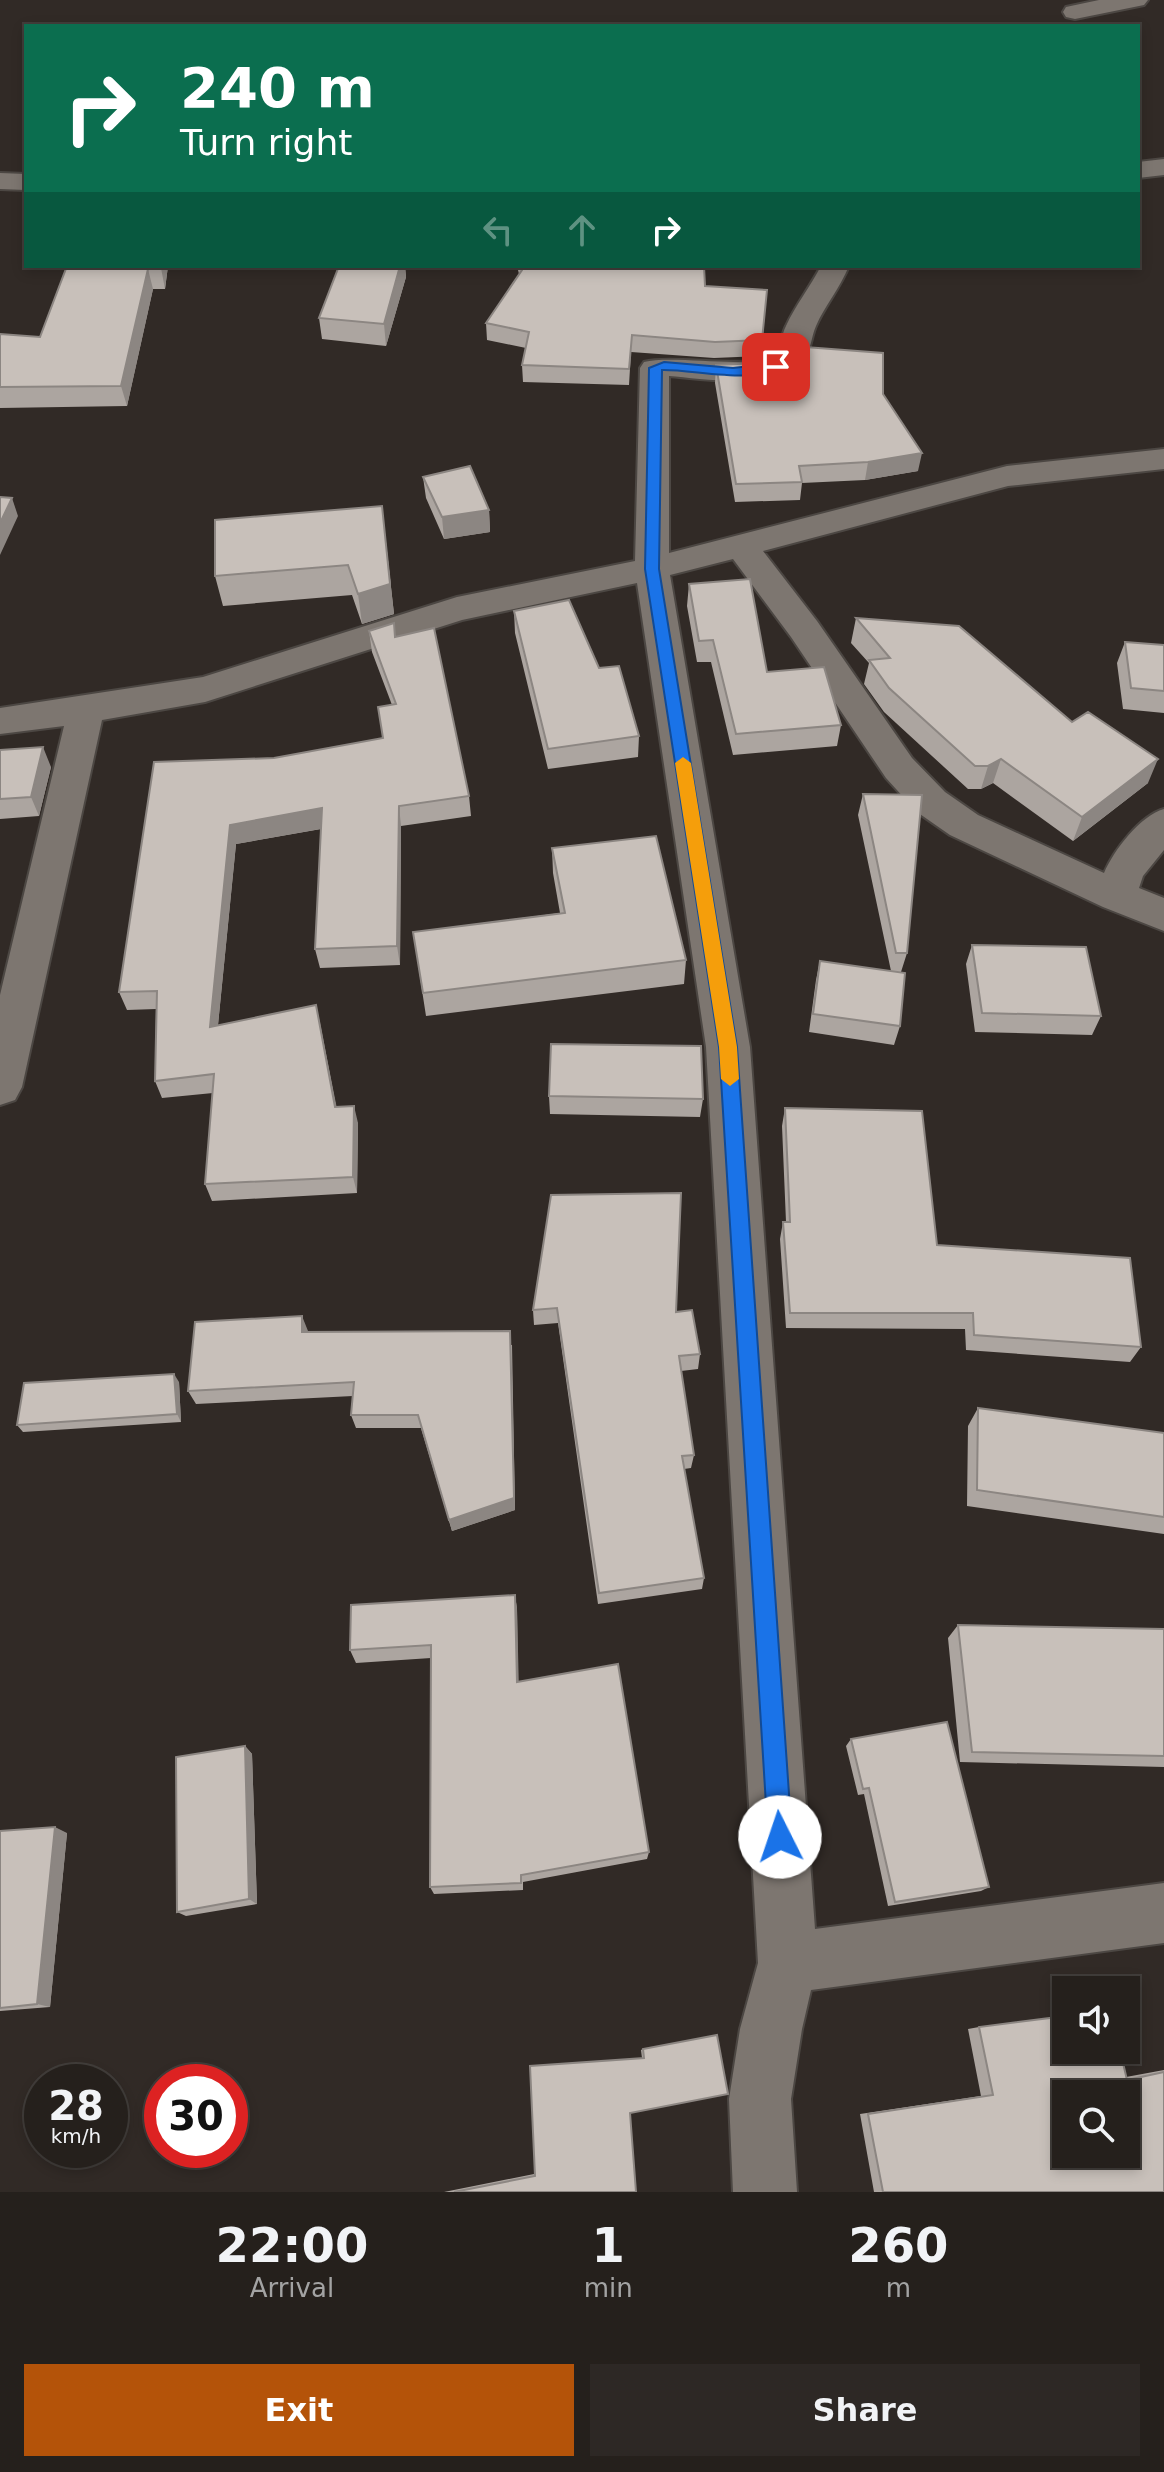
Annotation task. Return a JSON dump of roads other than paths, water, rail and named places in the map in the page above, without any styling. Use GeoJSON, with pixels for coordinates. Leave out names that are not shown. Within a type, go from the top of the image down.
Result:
{"type":"FeatureCollection","features":[{"type":"Feature","properties":{"kind":"street"},"geometry":{"type":"LineString","coordinates":[[1075,12],[1136,0]]}},
{"type":"Feature","properties":{"kind":"street"},"geometry":{"type":"LineString","coordinates":[[1140,170],[1164,167]]}},
{"type":"Feature","properties":{"kind":"street"},"geometry":{"type":"LineString","coordinates":[[0,181],[24,182]]}},
{"type":"Feature","properties":{"kind":"street"},"geometry":{"type":"LineString","coordinates":[[765,2192],[760,2099],[771,2029],[788,1963],[728,1047],[652,569],[655,368],[664,366],[744,372],[776,367],[791,356],[801,325],[822,294],[834,268]]}},
{"type":"Feature","properties":{"kind":"street"},"geometry":{"type":"LineString","coordinates":[[0,721],[205,689],[457,609],[652,569],[1007,476],[1164,459]]}},
{"type":"Feature","properties":{"kind":"street"},"geometry":{"type":"LineString","coordinates":[[742,547],[804,629],[899,768],[931,802],[964,825],[1164,915]]}},
{"type":"Feature","properties":{"kind":"street"},"geometry":{"type":"LineString","coordinates":[[0,1087],[86,710]]}},
{"type":"Feature","properties":{"kind":"street"},"geometry":{"type":"LineString","coordinates":[[1117,896],[1125,870],[1164,823]]}},
{"type":"Feature","properties":{"kind":"street"},"geometry":{"type":"LineString","coordinates":[[788,1963],[1164,1913]]}}]}
